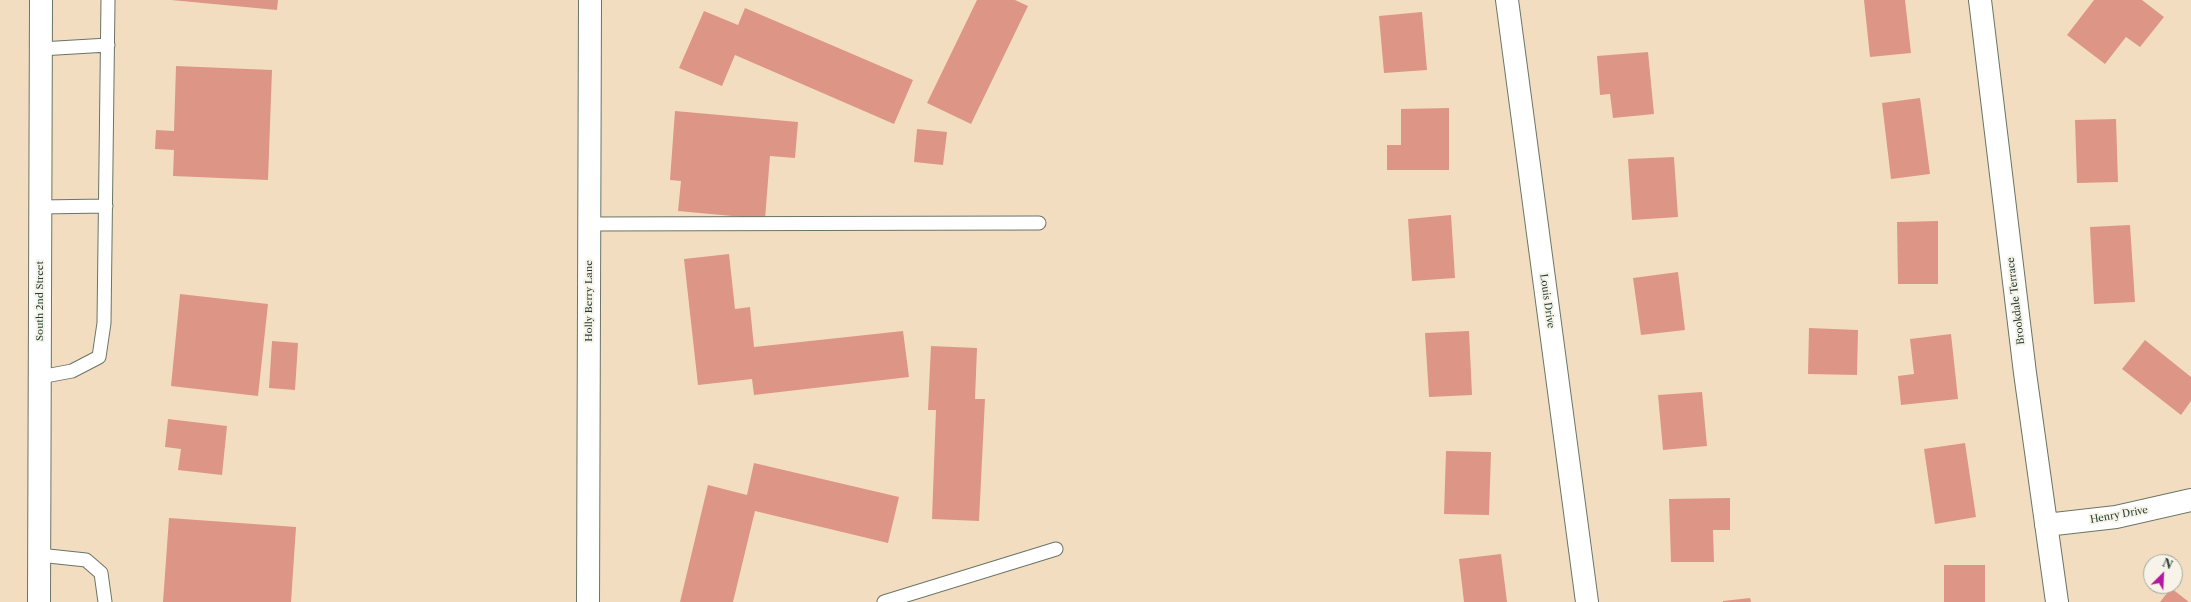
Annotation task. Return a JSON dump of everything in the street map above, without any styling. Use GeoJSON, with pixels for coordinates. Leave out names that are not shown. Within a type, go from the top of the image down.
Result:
{"type":"FeatureCollection","features":[{"type":"Feature","properties":{"kind":"street","name":"South 2nd Street"},"geometry":{"type":"LineString","coordinates":[[39,602],[40,0]]}},
{"type":"Feature","properties":{"kind":"street","name":"Holly Berry Lane"},"geometry":{"type":"LineString","coordinates":[[588,602],[590,0]]}},
{"type":"Feature","properties":{"kind":"street","name":"Louis Drive"},"geometry":{"type":"LineString","coordinates":[[1507,0],[1587,602]]}},
{"type":"Feature","properties":{"kind":"street","name":"Brookdale Terrace"},"geometry":{"type":"LineString","coordinates":[[1980,0],[2024,365],[2057,602]]}},
{"type":"Feature","properties":{"kind":"street","name":"Henry Drive"},"geometry":{"type":"LineString","coordinates":[[2046,525],[2116,517],[2191,500]]}},
{"type":"Feature","properties":{"kind":"lane"},"geometry":{"type":"LineString","coordinates":[[40,377],[72,371],[99,357],[104,323],[108,0]]}},
{"type":"Feature","properties":{"kind":"lane"},"geometry":{"type":"LineString","coordinates":[[40,49],[108,45]]}},
{"type":"Feature","properties":{"kind":"lane"},"geometry":{"type":"LineString","coordinates":[[40,207],[106,206]]}},
{"type":"Feature","properties":{"kind":"lane"},"geometry":{"type":"LineString","coordinates":[[589,224],[1039,222]]}},
{"type":"Feature","properties":{"kind":"lane"},"geometry":{"type":"LineString","coordinates":[[884,602],[1056,550]]}},
{"type":"Feature","properties":{"kind":"lane"},"geometry":{"type":"LineString","coordinates":[[39,555],[86,560],[101,573],[105,602]]}},
{"type":"Feature","properties":{"kind":"building"},"geometry":{"type":"Polygon","coordinates":[[[171,0],[278,0],[277,10],[171,0]]]}},
{"type":"Feature","properties":{"kind":"building"},"geometry":{"type":"Polygon","coordinates":[[[977,0],[1015,0],[1028,6],[971,124],[927,103],[977,0]]]}},
{"type":"Feature","properties":{"kind":"building"},"geometry":{"type":"Polygon","coordinates":[[[1864,0],[1905,0],[1911,53],[1870,57],[1864,0]]]}},
{"type":"Feature","properties":{"kind":"building"},"geometry":{"type":"Polygon","coordinates":[[[2094,0],[2142,0],[2164,17],[2140,47],[2126,37],[2105,64],[2067,35],[2094,0]]]}},
{"type":"Feature","properties":{"kind":"building"},"geometry":{"type":"Polygon","coordinates":[[[745,8],[913,80],[894,124],[735,55],[722,86],[679,68],[704,11],[738,25],[745,8]]]}},
{"type":"Feature","properties":{"kind":"building"},"geometry":{"type":"Polygon","coordinates":[[[1422,12],[1427,70],[1384,73],[1379,16],[1422,12]]]}},
{"type":"Feature","properties":{"kind":"building"},"geometry":{"type":"Polygon","coordinates":[[[1648,52],[1654,114],[1613,118],[1610,94],[1600,95],[1597,56],[1648,52]]]}},
{"type":"Feature","properties":{"kind":"building"},"geometry":{"type":"Polygon","coordinates":[[[176,66],[272,70],[268,180],[173,176],[174,150],[155,149],[156,130],[174,131],[176,66]]]}},
{"type":"Feature","properties":{"kind":"building"},"geometry":{"type":"Polygon","coordinates":[[[1920,98],[1930,174],[1891,179],[1882,103],[1920,98]]]}},
{"type":"Feature","properties":{"kind":"building"},"geometry":{"type":"Polygon","coordinates":[[[1449,108],[1449,170],[1387,170],[1387,145],[1401,145],[1401,109],[1449,108]]]}},
{"type":"Feature","properties":{"kind":"building"},"geometry":{"type":"Polygon","coordinates":[[[675,111],[798,122],[795,158],[770,156],[765,219],[678,211],[681,181],[670,180],[675,111]]]}},
{"type":"Feature","properties":{"kind":"building"},"geometry":{"type":"Polygon","coordinates":[[[2116,119],[2118,182],[2077,183],[2075,120],[2116,119]]]}},
{"type":"Feature","properties":{"kind":"building"},"geometry":{"type":"Polygon","coordinates":[[[917,129],[947,132],[943,165],[914,162],[917,129]]]}},
{"type":"Feature","properties":{"kind":"building"},"geometry":{"type":"Polygon","coordinates":[[[1674,157],[1678,217],[1632,220],[1628,159],[1674,157]]]}},
{"type":"Feature","properties":{"kind":"building"},"geometry":{"type":"Polygon","coordinates":[[[1451,215],[1455,278],[1412,281],[1408,219],[1451,215]]]}},
{"type":"Feature","properties":{"kind":"building"},"geometry":{"type":"Polygon","coordinates":[[[1938,221],[1938,284],[1898,284],[1897,222],[1938,221]]]}},
{"type":"Feature","properties":{"kind":"building"},"geometry":{"type":"Polygon","coordinates":[[[2130,225],[2135,302],[2094,304],[2090,227],[2130,225]]]}},
{"type":"Feature","properties":{"kind":"building"},"geometry":{"type":"Polygon","coordinates":[[[729,254],[735,309],[750,307],[754,347],[903,331],[909,377],[754,395],[752,379],[698,385],[684,259],[729,254]]]}},
{"type":"Feature","properties":{"kind":"building"},"geometry":{"type":"Polygon","coordinates":[[[1678,272],[1685,330],[1641,335],[1633,278],[1678,272]]]}},
{"type":"Feature","properties":{"kind":"building"},"geometry":{"type":"Polygon","coordinates":[[[180,294],[268,304],[258,396],[171,386],[180,294]]]}},
{"type":"Feature","properties":{"kind":"building"},"geometry":{"type":"Polygon","coordinates":[[[1809,328],[1858,330],[1857,375],[1808,374],[1809,328]]]}},
{"type":"Feature","properties":{"kind":"building"},"geometry":{"type":"Polygon","coordinates":[[[1469,331],[1472,395],[1429,397],[1425,333],[1469,331]]]}},
{"type":"Feature","properties":{"kind":"building"},"geometry":{"type":"Polygon","coordinates":[[[1951,334],[1958,399],[1901,405],[1898,376],[1914,374],[1910,339],[1951,334]]]}},
{"type":"Feature","properties":{"kind":"building"},"geometry":{"type":"Polygon","coordinates":[[[2145,340],[2191,377],[2191,401],[2181,415],[2122,369],[2145,340]]]}},
{"type":"Feature","properties":{"kind":"building"},"geometry":{"type":"Polygon","coordinates":[[[272,341],[298,343],[295,390],[269,388],[272,341]]]}},
{"type":"Feature","properties":{"kind":"building"},"geometry":{"type":"Polygon","coordinates":[[[931,346],[977,348],[975,399],[985,399],[979,521],[932,519],[936,410],[928,410],[931,346]]]}},
{"type":"Feature","properties":{"kind":"building"},"geometry":{"type":"Polygon","coordinates":[[[1702,392],[1707,446],[1663,450],[1658,395],[1702,392]]]}},
{"type":"Feature","properties":{"kind":"building"},"geometry":{"type":"Polygon","coordinates":[[[168,419],[227,426],[222,475],[178,470],[181,449],[165,447],[168,419]]]}},
{"type":"Feature","properties":{"kind":"building"},"geometry":{"type":"Polygon","coordinates":[[[1965,443],[1976,517],[1935,524],[1924,449],[1965,443]]]}},
{"type":"Feature","properties":{"kind":"building"},"geometry":{"type":"Polygon","coordinates":[[[1446,451],[1491,452],[1489,515],[1444,514],[1446,451]]]}},
{"type":"Feature","properties":{"kind":"building"},"geometry":{"type":"Polygon","coordinates":[[[754,463],[899,497],[888,543],[755,511],[733,602],[680,602],[708,485],[747,495],[754,463]]]}},
{"type":"Feature","properties":{"kind":"building"},"geometry":{"type":"Polygon","coordinates":[[[1730,498],[1730,530],[1713,530],[1714,562],[1671,562],[1669,499],[1730,498]]]}},
{"type":"Feature","properties":{"kind":"building"},"geometry":{"type":"Polygon","coordinates":[[[169,518],[296,527],[291,602],[163,602],[169,518]]]}},
{"type":"Feature","properties":{"kind":"building"},"geometry":{"type":"Polygon","coordinates":[[[1501,554],[1507,602],[1464,602],[1459,559],[1501,554]]]}},
{"type":"Feature","properties":{"kind":"building"},"geometry":{"type":"Polygon","coordinates":[[[1944,565],[1985,565],[1985,602],[1944,602],[1944,565]]]}},
{"type":"Feature","properties":{"kind":"building"},"geometry":{"type":"Polygon","coordinates":[[[2166,594],[2179,594],[2189,602],[2160,602],[2166,594]]]}},
{"type":"Feature","properties":{"kind":"building"},"geometry":{"type":"Polygon","coordinates":[[[1750,598],[1751,602],[1723,602],[1723,601],[1750,598]]]}}]}
